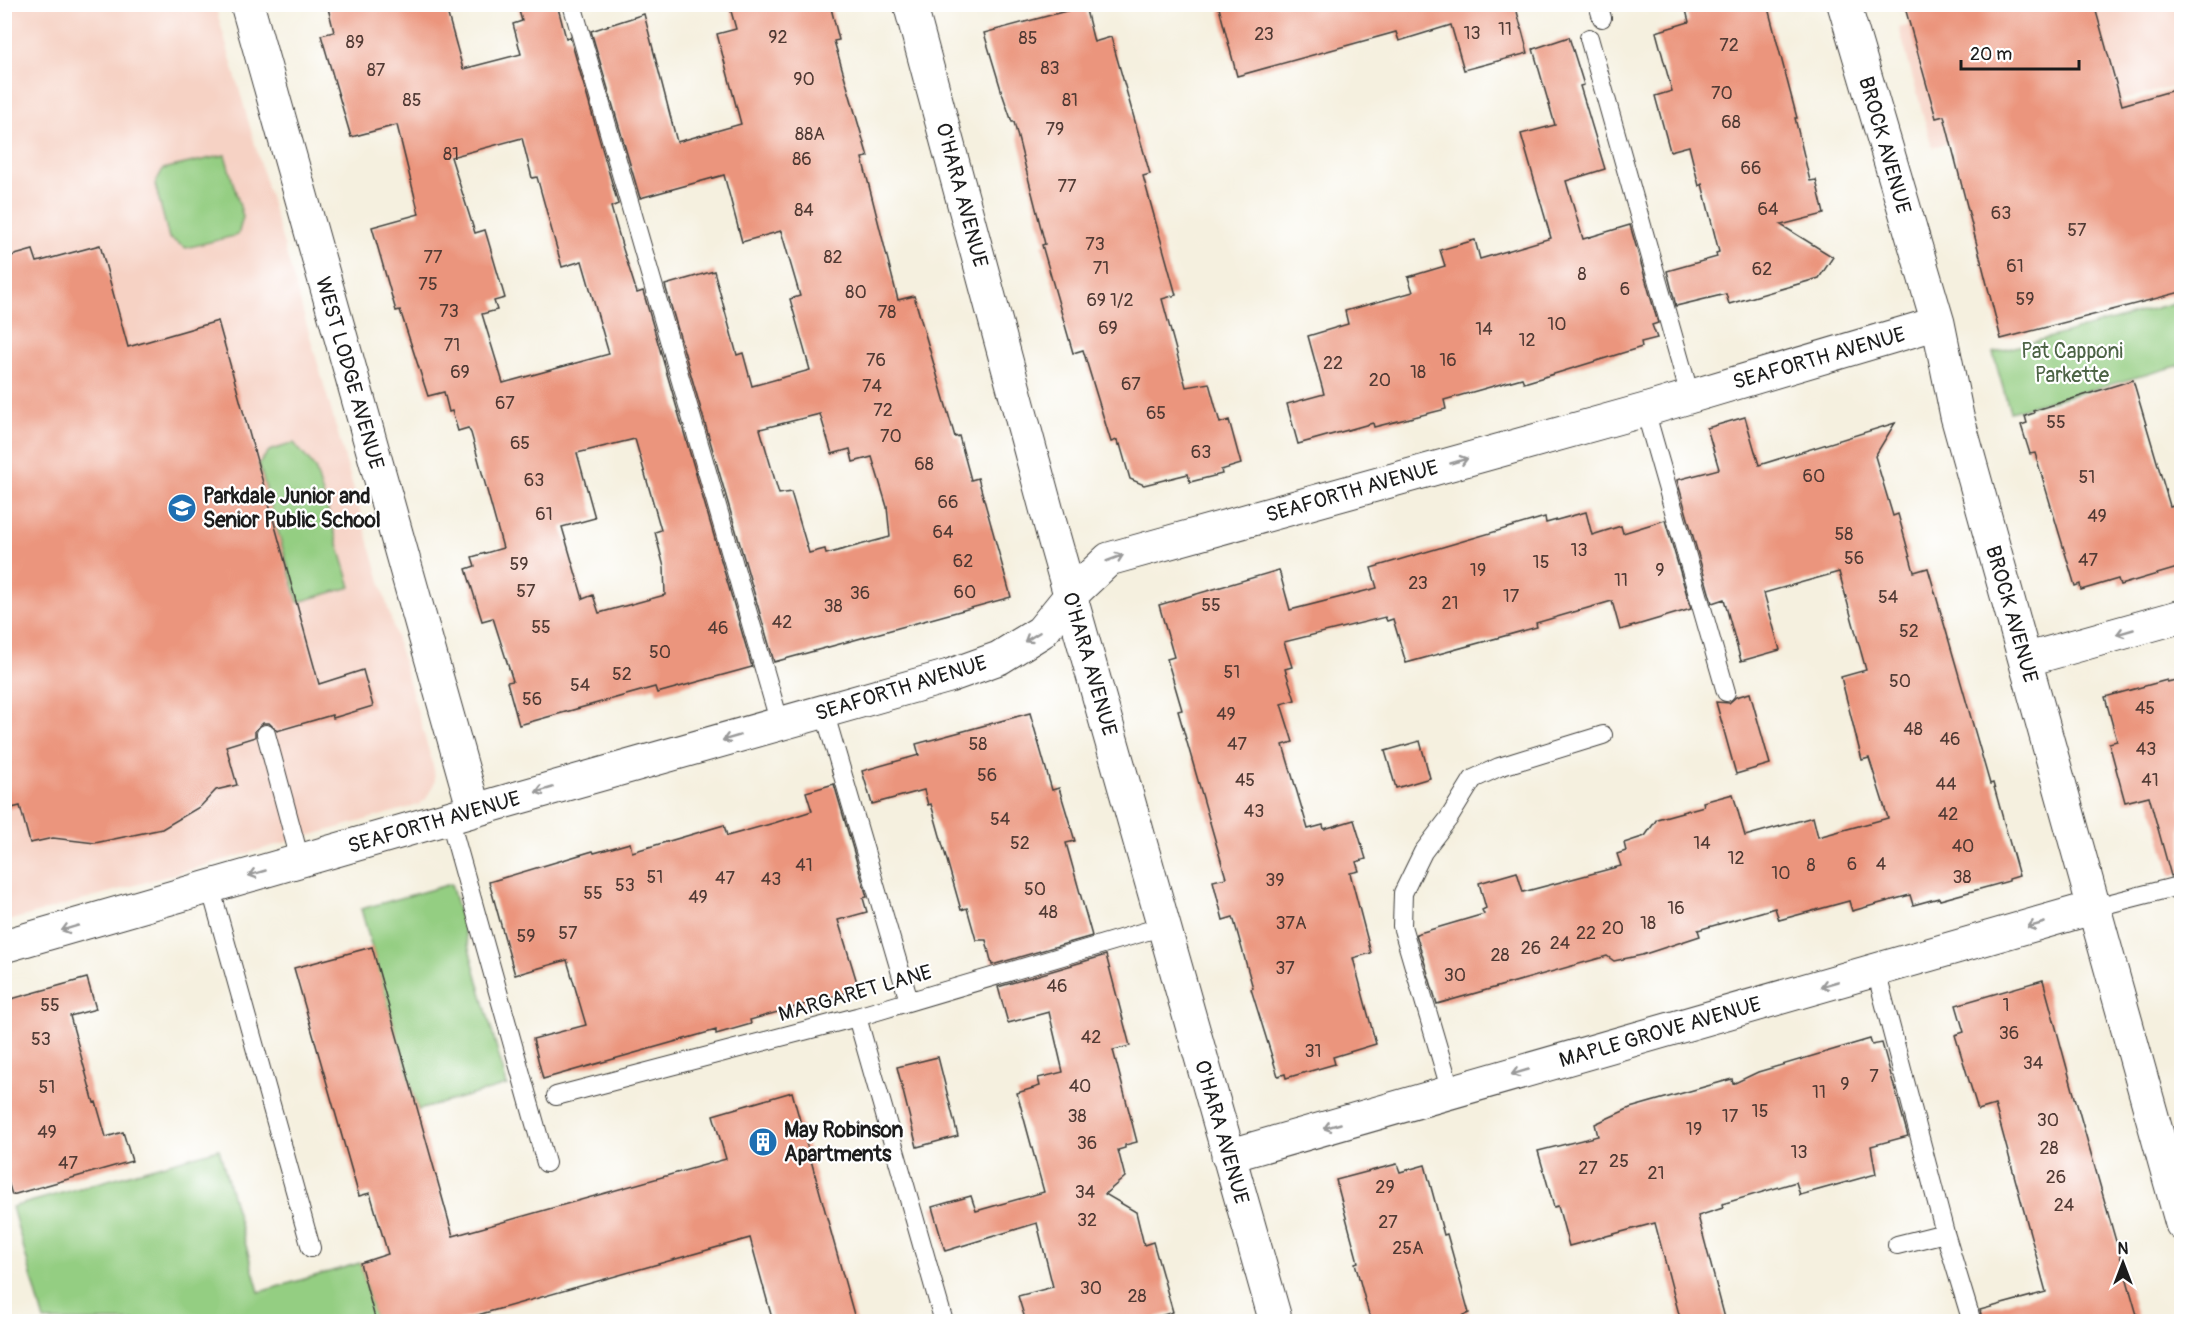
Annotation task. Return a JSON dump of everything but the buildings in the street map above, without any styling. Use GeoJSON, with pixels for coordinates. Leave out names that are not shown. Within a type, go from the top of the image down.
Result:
{"type":"FeatureCollection","features":[{"type":"Feature","properties":{"kind":"street","name":"WEST LODGE AVENUE"},"geometry":{"type":"LineString","coordinates":[[247,4],[462,814]]}},
{"type":"Feature","properties":{"kind":"street","name":"O'HARA AVENUE"},"geometry":{"type":"LineString","coordinates":[[910,4],[1054,538],[1276,1322]]}},
{"type":"Feature","properties":{"kind":"street","name":"BROCK AVENUE"},"geometry":{"type":"LineString","coordinates":[[1844,4],[1938,323],[1957,416],[2092,908],[2180,1214]]}},
{"type":"Feature","properties":{"kind":"street","name":"SEAFORTH AVENUE"},"geometry":{"type":"LineString","coordinates":[[4,946],[949,676],[999,658],[1041,632],[1071,595],[1109,559],[1645,410],[1938,323]]}},
{"type":"Feature","properties":{"kind":"street"},"geometry":{"type":"LineString","coordinates":[[2025,660],[2181,616]]}},
{"type":"Feature","properties":{"kind":"street","name":"MAPLE GROVE AVENUE"},"geometry":{"type":"LineString","coordinates":[[1228,1156],[2092,908]]}},
{"type":"Feature","properties":{"kind":"lane"},"geometry":{"type":"LineString","coordinates":[[572,4],[780,724]]}},
{"type":"Feature","properties":{"kind":"lane"},"geometry":{"type":"LineString","coordinates":[[1589,38],[1690,396]]}},
{"type":"Feature","properties":{"kind":"lane"},"geometry":{"type":"LineString","coordinates":[[1645,410],[1726,692]]}},
{"type":"Feature","properties":{"kind":"lane"},"geometry":{"type":"LineString","coordinates":[[824,711],[909,1001]]}},
{"type":"Feature","properties":{"kind":"lane"},"geometry":{"type":"LineString","coordinates":[[266,734],[300,860]]}},
{"type":"Feature","properties":{"kind":"lane"},"geometry":{"type":"LineString","coordinates":[[1451,1092],[1402,926],[1403,893],[1423,852],[1449,818],[1473,779],[1499,767],[1603,735]]}},
{"type":"Feature","properties":{"kind":"lane"},"geometry":{"type":"LineString","coordinates":[[462,814],[546,1163]]}},
{"type":"Feature","properties":{"kind":"lane"},"geometry":{"type":"LineString","coordinates":[[2092,908],[2181,885]]}},
{"type":"Feature","properties":{"kind":"lane"},"geometry":{"type":"LineString","coordinates":[[210,886],[311,1248]]}},
{"type":"Feature","properties":{"kind":"lane","name":"MARGARET LANE"},"geometry":{"type":"LineString","coordinates":[[556,1096],[857,1017],[1164,926]]}},
{"type":"Feature","properties":{"kind":"lane"},"geometry":{"type":"LineString","coordinates":[[1876,971],[1944,1233],[1972,1322]]}},
{"type":"Feature","properties":{"kind":"lane"},"geometry":{"type":"LineString","coordinates":[[857,1017],[944,1322]]}},
{"type":"Feature","properties":{"kind":"lane"},"geometry":{"type":"LineString","coordinates":[[1897,1245],[1944,1233]]}},
{"type":"Feature","properties":{"kind":"shaded area","name":"Parkdale Junior and Senior Public School"},"geometry":{"type":"Polygon","coordinates":[[[5,5],[215,5],[434,769],[435,782],[426,799],[418,805],[5,922],[5,5]]]}},
{"type":"Feature","properties":{"kind":"shaded area"},"geometry":{"type":"Polygon","coordinates":[[[1986,5],[2178,5],[2182,7],[2181,85],[1932,147],[1899,28],[1986,5]]]}},
{"type":"Feature","properties":{"kind":"green space"},"geometry":{"type":"Polygon","coordinates":[[[225,155],[243,217],[238,235],[186,248],[169,238],[155,184],[163,169],[225,155]]]}},
{"type":"Feature","properties":{"kind":"green space","name":"Pat Capponi Parkette"},"geometry":{"type":"Polygon","coordinates":[[[2181,301],[2181,365],[2010,412],[1993,353],[2181,301]]]}},
{"type":"Feature","properties":{"kind":"green space"},"geometry":{"type":"Polygon","coordinates":[[[294,443],[315,468],[351,587],[298,602],[259,464],[269,451],[294,443]]]}},
{"type":"Feature","properties":{"kind":"green space"},"geometry":{"type":"Polygon","coordinates":[[[451,884],[507,1085],[418,1110],[361,909],[451,884]]]}},
{"type":"Feature","properties":{"kind":"green space"},"geometry":{"type":"Polygon","coordinates":[[[219,1149],[259,1292],[360,1263],[376,1321],[44,1321],[12,1207],[219,1149]]]}},
{"type":"Feature","properties":{"kind":"place","name":"Parkdale Junior and Senior Public School"},"geometry":{"type":"Point","coordinates":[182,508]}},
{"type":"Feature","properties":{"kind":"place","name":"May Robinson Apartments"},"geometry":{"type":"Point","coordinates":[763,1142]}}]}
